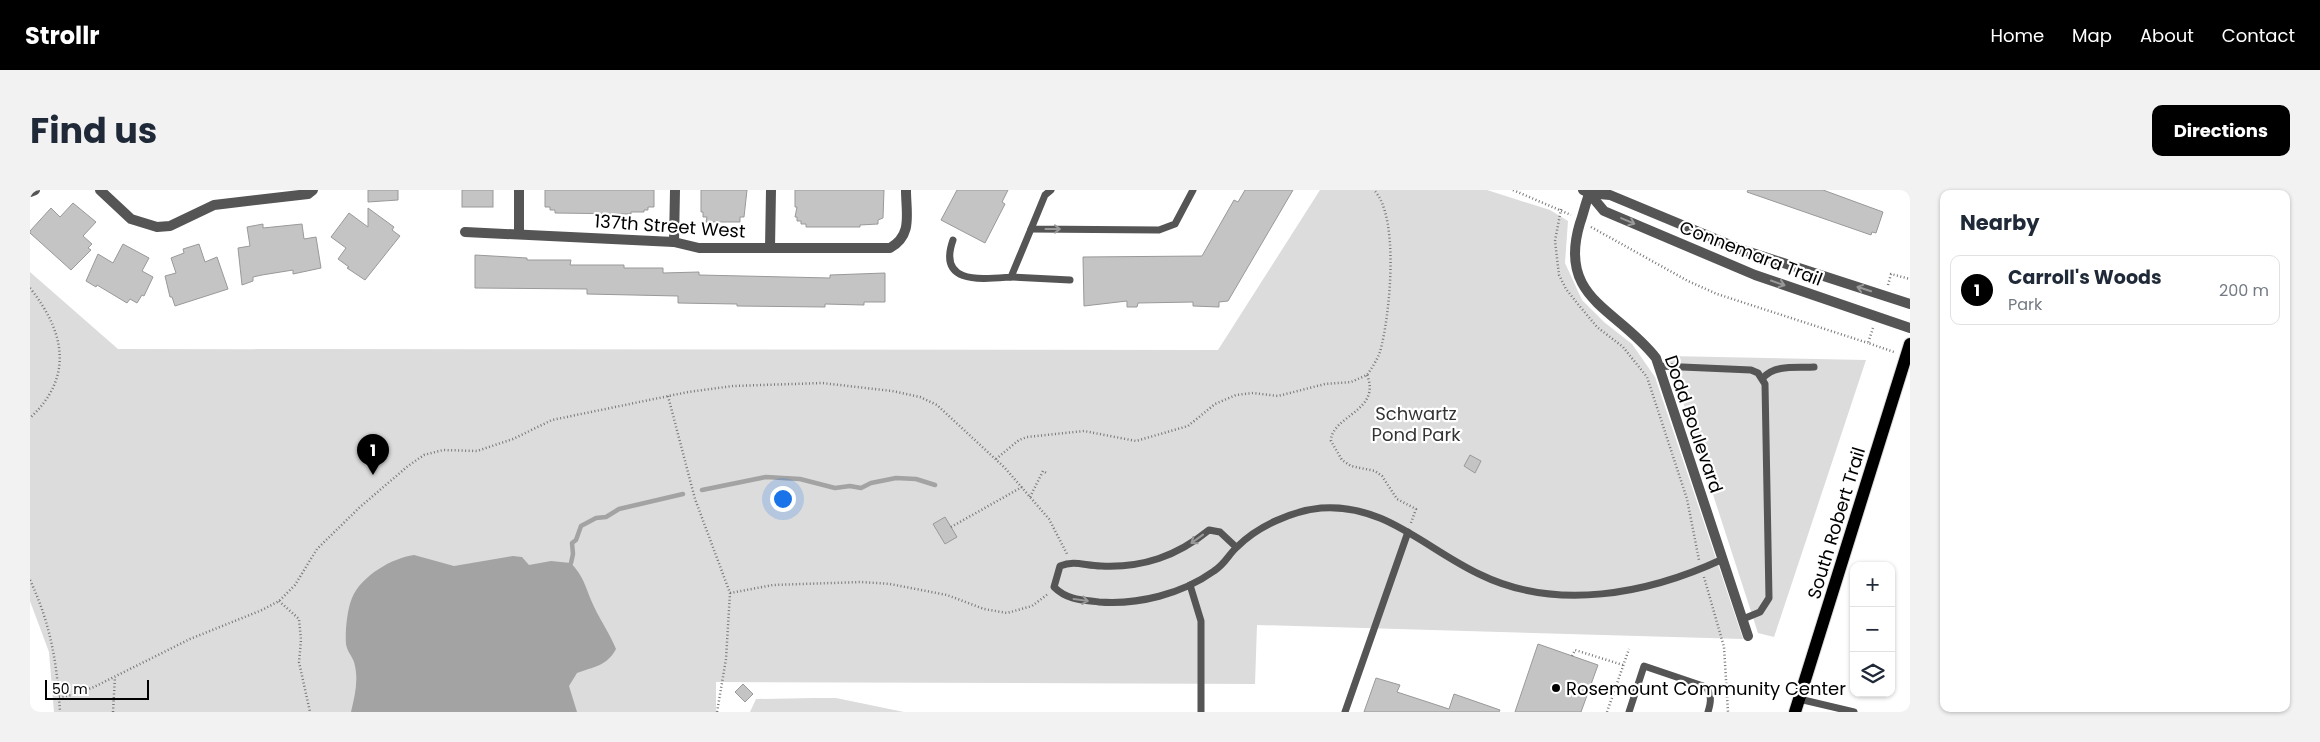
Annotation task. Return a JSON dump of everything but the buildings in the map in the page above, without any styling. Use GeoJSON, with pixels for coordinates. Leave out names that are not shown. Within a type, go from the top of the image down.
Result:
{"type":"FeatureCollection","features":[{"type":"Feature","properties":{"kind":"main road","name":"South Robert Trail"},"geometry":{"type":"LineString","coordinates":[[1795,712],[1910,344]]}},
{"type":"Feature","properties":{"kind":"street"},"geometry":{"type":"LineString","coordinates":[[30,192],[35,190]]}},
{"type":"Feature","properties":{"kind":"street"},"geometry":{"type":"LineString","coordinates":[[100,190],[131,219],[157,227],[170,226],[214,205],[308,194],[313,190]]}},
{"type":"Feature","properties":{"kind":"street"},"geometry":{"type":"LineString","coordinates":[[519,190],[519,233]]}},
{"type":"Feature","properties":{"kind":"street"},"geometry":{"type":"LineString","coordinates":[[674,190],[674,242]]}},
{"type":"Feature","properties":{"kind":"street"},"geometry":{"type":"LineString","coordinates":[[770,248],[771,190]]}},
{"type":"Feature","properties":{"kind":"street","name":"137th Street West"},"geometry":{"type":"LineString","coordinates":[[465,232],[519,233],[674,242],[699,248],[890,248],[900,242],[905,232],[906,190]]}},
{"type":"Feature","properties":{"kind":"street","name":"Dodd Boulevard"},"geometry":{"type":"LineString","coordinates":[[1588,191],[1573,255],[1576,271],[1584,288],[1600,306],[1642,340],[1656,358],[1744,619],[1748,636]]}},
{"type":"Feature","properties":{"kind":"street","name":"Connemara Trail"},"geometry":{"type":"LineString","coordinates":[[1588,191],[1610,195],[1740,249],[1910,304]]}},
{"type":"Feature","properties":{"kind":"street","name":"Connemara Trail"},"geometry":{"type":"LineString","coordinates":[[1588,191],[1604,211],[1746,272],[1910,328]]}},
{"type":"Feature","properties":{"kind":"lane"},"geometry":{"type":"LineString","coordinates":[[1011,277],[1045,195],[1051,190]]}},
{"type":"Feature","properties":{"kind":"lane"},"geometry":{"type":"LineString","coordinates":[[1031,229],[1159,230],[1175,224],[1193,190]]}},
{"type":"Feature","properties":{"kind":"lane"},"geometry":{"type":"LineString","coordinates":[[953,240],[948,252],[950,261],[957,273],[967,278],[1011,277],[1070,280]]}},
{"type":"Feature","properties":{"kind":"lane"},"geometry":{"type":"LineString","coordinates":[[1659,366],[1742,368],[1758,373],[1763,378],[1766,393],[1769,598],[1766,606],[1760,612],[1744,619]]}},
{"type":"Feature","properties":{"kind":"lane"},"geometry":{"type":"LineString","coordinates":[[1763,378],[1768,372],[1776,368],[1814,367]]}},
{"type":"Feature","properties":{"kind":"lane"},"geometry":{"type":"LineString","coordinates":[[1236,547],[1220,532],[1209,530],[1173,554],[1145,563],[1087,566],[1071,562],[1060,566],[1054,587],[1063,596],[1104,602],[1155,598],[1190,585],[1225,563],[1236,547],[1260,530],[1286,516],[1311,509],[1333,507],[1362,510],[1408,532],[1479,574],[1513,587],[1548,594],[1592,596],[1624,592],[1702,569],[1723,559]]}},
{"type":"Feature","properties":{"kind":"lane"},"geometry":{"type":"LineString","coordinates":[[1345,712],[1408,532]]}},
{"type":"Feature","properties":{"kind":"lane"},"geometry":{"type":"LineString","coordinates":[[1190,585],[1201,622],[1201,712]]}},
{"type":"Feature","properties":{"kind":"lane"},"geometry":{"type":"LineString","coordinates":[[1629,712],[1644,666],[1706,687],[1710,693],[1711,702],[1708,712]]}},
{"type":"Feature","properties":{"kind":"lane"},"geometry":{"type":"LineString","coordinates":[[1799,699],[1854,712]]}},
{"type":"Feature","properties":{"kind":"path"},"geometry":{"type":"LineString","coordinates":[[996,459],[1027,436],[1084,431],[1136,441],[1188,426],[1215,404],[1236,394],[1278,396],[1325,384],[1351,382],[1367,375],[1379,352],[1386,323],[1390,274],[1387,213],[1383,202],[1374,190]]}},
{"type":"Feature","properties":{"kind":"path"},"geometry":{"type":"LineString","coordinates":[[1513,190],[1561,209],[1688,281],[1717,294],[1868,343]]}},
{"type":"Feature","properties":{"kind":"path"},"geometry":{"type":"LineString","coordinates":[[1561,209],[1554,241],[1559,275],[1566,290],[1597,327],[1622,347],[1647,377],[1687,499],[1702,569],[1724,647],[1728,712]]}},
{"type":"Feature","properties":{"kind":"path"},"geometry":{"type":"LineString","coordinates":[[1891,274],[1910,279]]}},
{"type":"Feature","properties":{"kind":"path"},"geometry":{"type":"LineString","coordinates":[[30,288],[48,314],[57,341],[60,358],[59,374],[54,390],[43,406],[30,418]]}},
{"type":"Feature","properties":{"kind":"path"},"geometry":{"type":"LineString","coordinates":[[1367,375],[1371,384],[1370,391],[1358,410],[1334,430],[1331,441],[1342,460],[1351,466],[1375,471],[1382,476],[1397,499],[1416,509],[1408,532]]}},
{"type":"Feature","properties":{"kind":"path"},"geometry":{"type":"LineString","coordinates":[[58,697],[72,695],[116,677],[190,639],[262,610],[279,601],[295,586],[317,549],[375,494],[424,455],[443,450],[478,451],[513,439],[552,420],[668,396],[733,386],[822,383],[892,391],[920,397],[937,405],[996,459],[1022,487],[1049,519],[1071,562]]}},
{"type":"Feature","properties":{"kind":"path"},"geometry":{"type":"LineString","coordinates":[[668,396],[695,499],[730,593],[726,659],[718,712]]}},
{"type":"Feature","properties":{"kind":"path"},"geometry":{"type":"LineString","coordinates":[[1030,497],[1043,471],[1048,474]]}},
{"type":"Feature","properties":{"kind":"path"},"geometry":{"type":"LineString","coordinates":[[951,527],[1022,487]]}},
{"type":"Feature","properties":{"kind":"path"},"geometry":{"type":"LineString","coordinates":[[30,580],[44,612],[50,632],[56,660],[60,712]]}},
{"type":"Feature","properties":{"kind":"path"},"geometry":{"type":"LineString","coordinates":[[730,593],[774,585],[860,582],[890,584],[939,593],[984,609],[1007,613],[1032,606],[1054,587]]}},
{"type":"Feature","properties":{"kind":"path"},"geometry":{"type":"LineString","coordinates":[[279,601],[299,619],[301,640],[299,662],[310,712]]}},
{"type":"Feature","properties":{"kind":"path"},"geometry":{"type":"LineString","coordinates":[[1607,712],[1629,649]]}},
{"type":"Feature","properties":{"kind":"path"},"geometry":{"type":"LineString","coordinates":[[1572,656],[1575,650],[1622,665]]}},
{"type":"Feature","properties":{"kind":"path"},"geometry":{"type":"LineString","coordinates":[[113,712],[116,677]]}},
{"type":"Feature","properties":{"kind":"green space","name":"Schwartz Pond Park"},"geometry":{"type":"Polygon","coordinates":[[[1320,190],[1487,190],[1550,210],[1568,221],[1565,263],[1582,300],[1604,322],[1632,344],[1655,377],[1743,639],[1257,625],[1255,684],[716,682],[716,712],[54,712],[49,652],[30,601],[30,272],[118,349],[1218,350],[1320,190]]]}},
{"type":"Feature","properties":{"kind":"green space"},"geometry":{"type":"Polygon","coordinates":[[[1668,356],[1866,360],[1774,637],[1758,633],[1668,356]]]}},
{"type":"Feature","properties":{"kind":"green space"},"geometry":{"type":"Polygon","coordinates":[[[836,698],[904,712],[750,712],[756,699],[836,698]]]}},
{"type":"Feature","properties":{"kind":"shaded area"},"geometry":{"type":"Polygon","coordinates":[[[414,555],[454,566],[513,556],[522,557],[529,565],[551,561],[571,563],[581,576],[616,649],[604,662],[577,673],[569,686],[577,712],[351,712],[356,675],[354,662],[346,644],[346,633],[352,598],[362,582],[378,569],[396,560],[414,555]]]}},
{"type":"Feature","properties":{"kind":"waterway"},"geometry":{"type":"LineString","coordinates":[[702,490],[766,477],[800,479],[835,488],[850,486],[861,488],[871,483],[896,478],[916,479],[935,485]]}},
{"type":"Feature","properties":{"kind":"waterway"},"geometry":{"type":"LineString","coordinates":[[571,563],[573,554],[572,543],[576,540],[581,526],[596,518],[606,517],[619,509],[683,494]]}},
{"type":"Feature","properties":{"kind":"place","name":"Carroll's Woods"},"geometry":{"type":"Point","coordinates":[373,475]}},
{"type":"Feature","properties":{"kind":"place","name":"Rosemount Community Center"},"geometry":{"type":"Point","coordinates":[1556,688]}}]}
